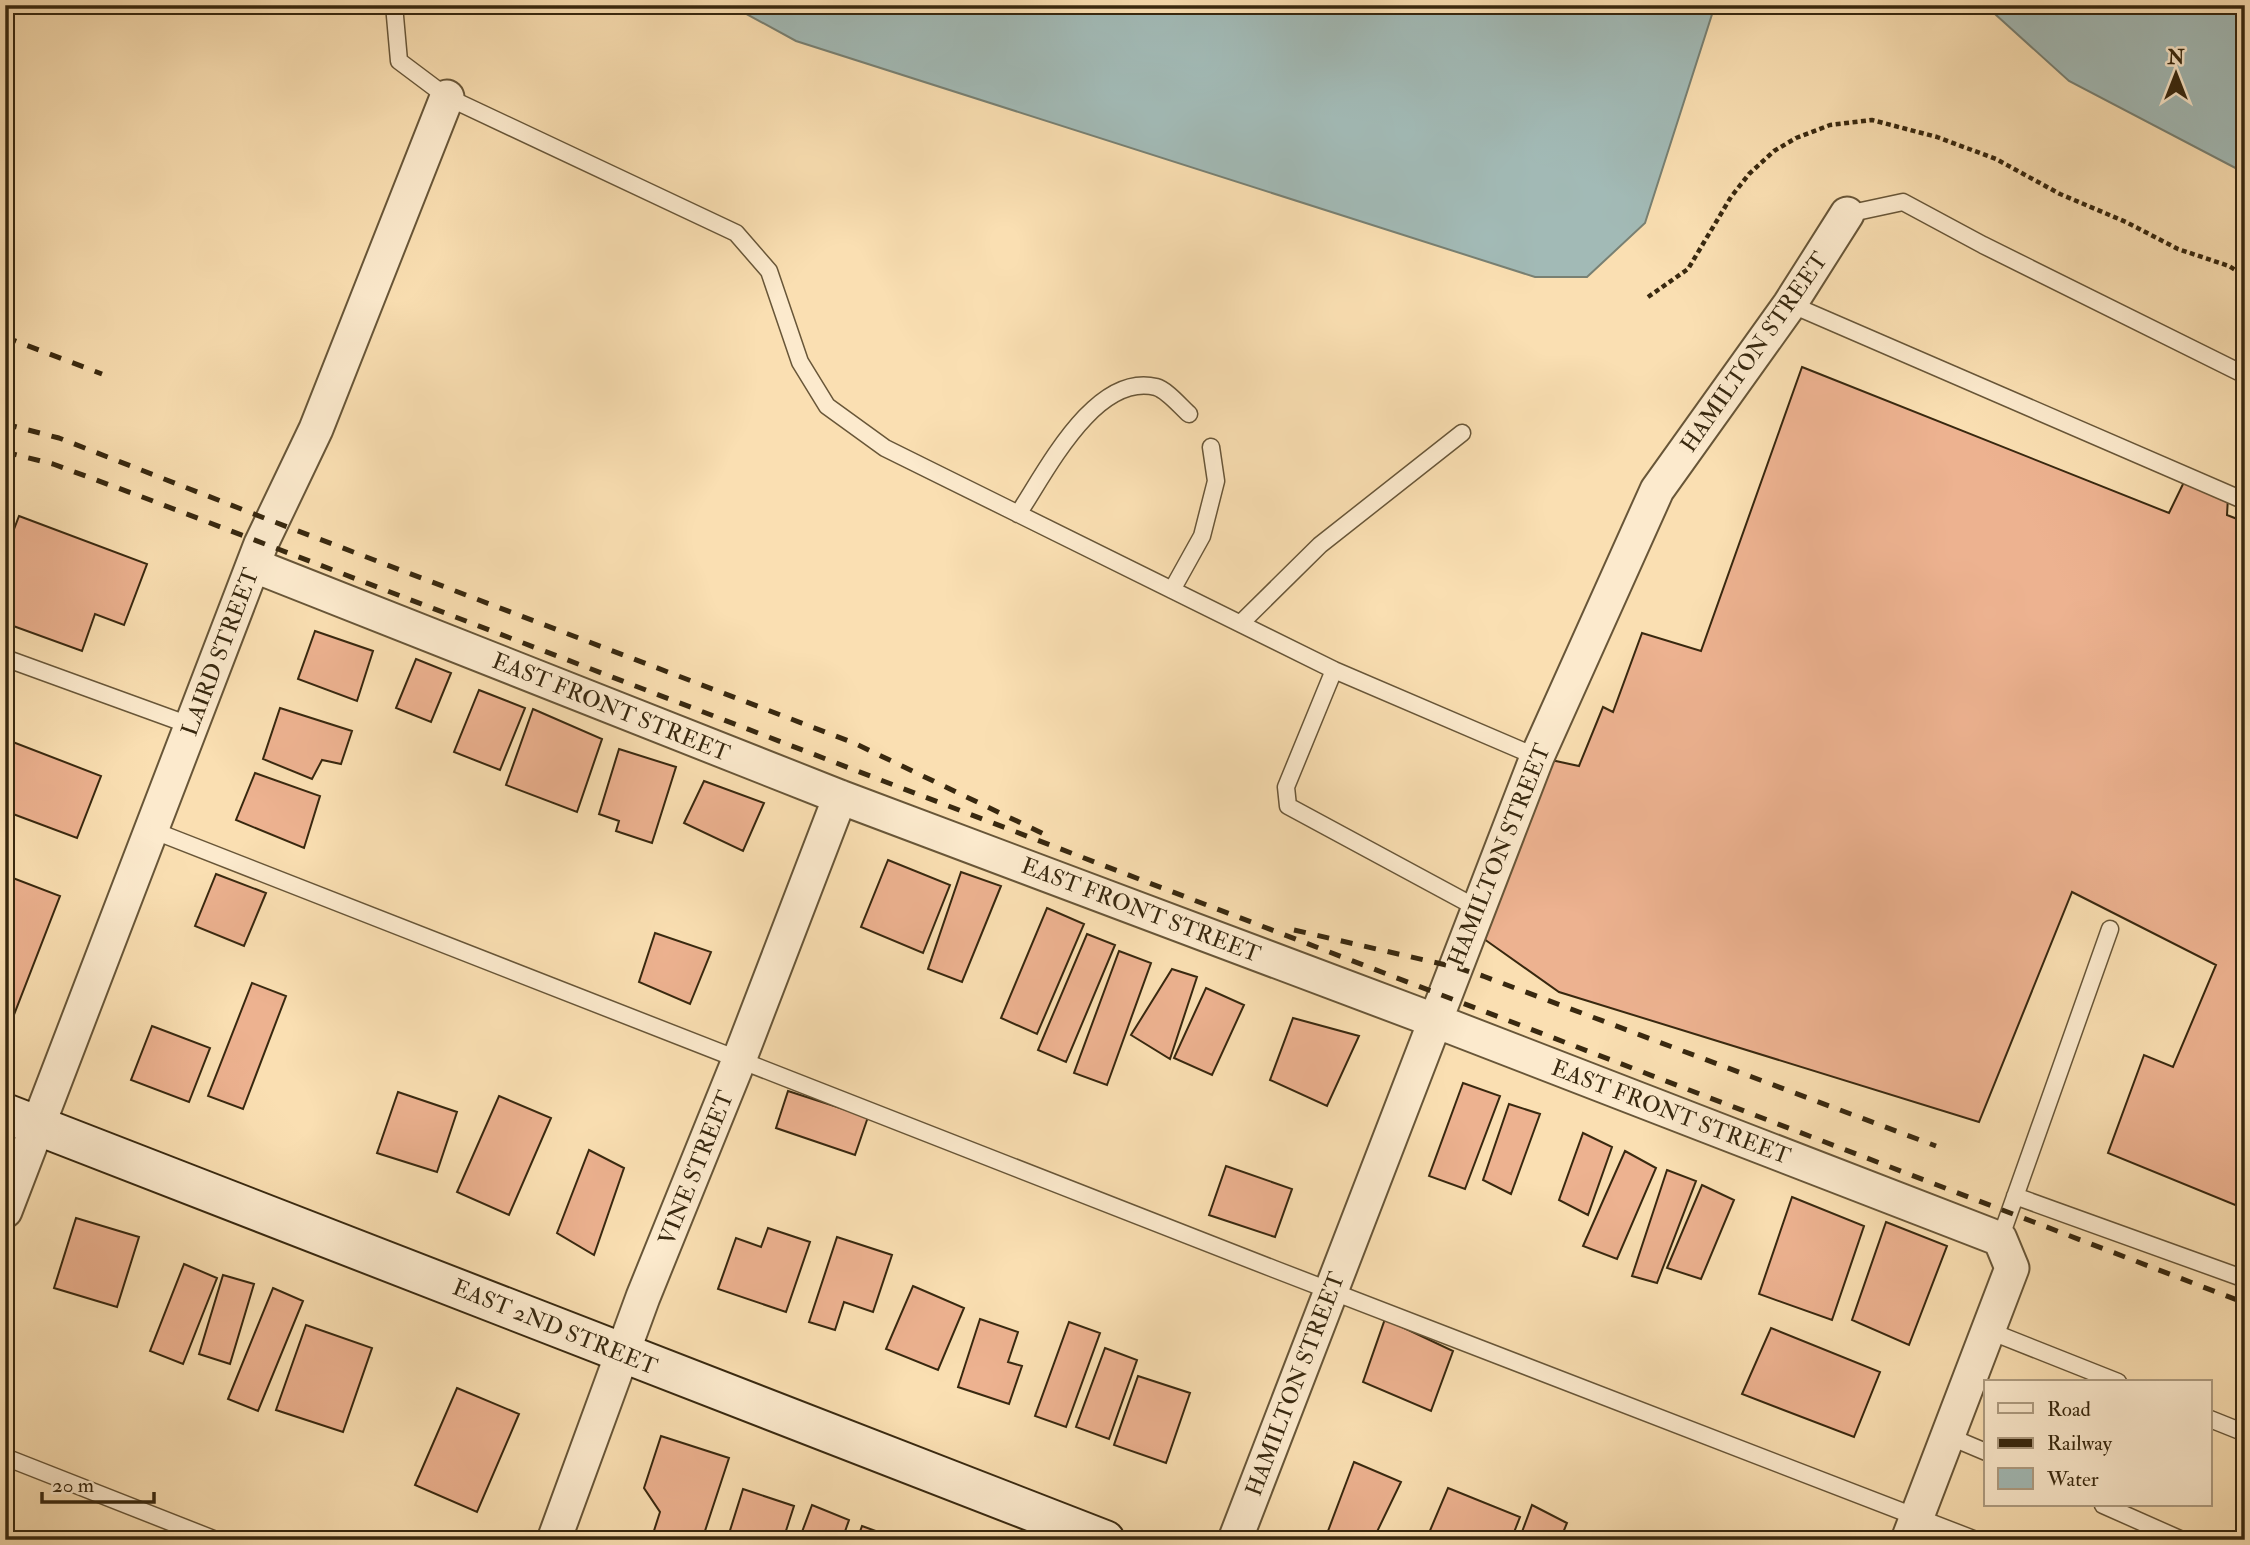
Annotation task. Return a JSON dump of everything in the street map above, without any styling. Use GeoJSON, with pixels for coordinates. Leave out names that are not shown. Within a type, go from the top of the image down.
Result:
{"type":"FeatureCollection","features":[{"type":"Feature","properties":{"kind":"street","name":"LAIRD STREET"},"geometry":{"type":"LineString","coordinates":[[5,1211],[22,1119],[152,830],[261,544],[316,429],[447,97]]}},
{"type":"Feature","properties":{"kind":"street","name":"HAMILTON STREET"},"geometry":{"type":"LineString","coordinates":[[1235,1540],[1537,757],[1657,490],[1790,303],[1847,214]]}},
{"type":"Feature","properties":{"kind":"street","name":"EAST FRONT STREET"},"geometry":{"type":"LineString","coordinates":[[253,565],[840,797],[1436,1021],[2006,1254]]}},
{"type":"Feature","properties":{"kind":"street","name":"VINE STREET"},"geometry":{"type":"LineString","coordinates":[[554,1540],[622,1353],[740,1060],[840,797]]}},
{"type":"Feature","properties":{"kind":"street","name":"EAST 2ND STREET"},"geometry":{"type":"LineString","coordinates":[[22,1119],[1105,1540]]}},
{"type":"Feature","properties":{"kind":"street"},"geometry":{"type":"LineString","coordinates":[[1913,1529],[1987,1330],[2006,1254]]}},
{"type":"Feature","properties":{"kind":"lane"},"geometry":{"type":"LineString","coordinates":[[394,5],[399,61],[447,97],[736,233],[769,271],[800,362],[827,406],[885,448],[1335,670],[1537,757]]}},
{"type":"Feature","properties":{"kind":"lane"},"geometry":{"type":"LineString","coordinates":[[1847,214],[1903,202],[1983,245],[2245,375]]}},
{"type":"Feature","properties":{"kind":"lane"},"geometry":{"type":"LineString","coordinates":[[1790,303],[2245,501]]}},
{"type":"Feature","properties":{"kind":"lane"},"geometry":{"type":"LineString","coordinates":[[1018,514],[1076,425],[1109,395],[1131,385],[1158,387],[1189,414]]}},
{"type":"Feature","properties":{"kind":"lane"},"geometry":{"type":"LineString","coordinates":[[1241,623],[1320,545],[1462,433]]}},
{"type":"Feature","properties":{"kind":"lane"},"geometry":{"type":"LineString","coordinates":[[1172,590],[1202,536],[1216,481],[1211,447]]}},
{"type":"Feature","properties":{"kind":"lane"},"geometry":{"type":"LineString","coordinates":[[5,658],[192,726]]}},
{"type":"Feature","properties":{"kind":"lane"},"geometry":{"type":"LineString","coordinates":[[1335,670],[1286,787],[1288,806],[1477,908]]}},
{"type":"Feature","properties":{"kind":"lane"},"geometry":{"type":"LineString","coordinates":[[152,830],[1332,1291],[1913,1529],[1976,1540]]}},
{"type":"Feature","properties":{"kind":"lane"},"geometry":{"type":"LineString","coordinates":[[2006,1254],[2015,1196],[2110,929]]}},
{"type":"Feature","properties":{"kind":"lane"},"geometry":{"type":"LineString","coordinates":[[2015,1196],[2245,1279]]}},
{"type":"Feature","properties":{"kind":"lane"},"geometry":{"type":"LineString","coordinates":[[1987,1330],[2113,1380]]}},
{"type":"Feature","properties":{"kind":"lane"},"geometry":{"type":"LineString","coordinates":[[2212,1420],[2245,1433]]}},
{"type":"Feature","properties":{"kind":"lane"},"geometry":{"type":"LineString","coordinates":[[1948,1436],[1984,1451]]}},
{"type":"Feature","properties":{"kind":"lane"},"geometry":{"type":"LineString","coordinates":[[5,1457],[216,1540]]}},
{"type":"Feature","properties":{"kind":"lane"},"geometry":{"type":"LineString","coordinates":[[2106,1506],[2182,1540]]}},
{"type":"Feature","properties":{"kind":"water"},"geometry":{"type":"Polygon","coordinates":[[[730,5],[1715,5],[1645,223],[1587,277],[1535,277],[796,41],[730,5]]]}},
{"type":"Feature","properties":{"kind":"water"},"geometry":{"type":"Polygon","coordinates":[[[1985,5],[2245,5],[2245,173],[2069,81],[1985,5]]]}},
{"type":"Feature","properties":{"kind":"building"},"geometry":{"type":"Polygon","coordinates":[[[1802,367],[2169,513],[2184,482],[2228,497],[2227,515],[2245,522],[2245,1209],[2108,1153],[2144,1055],[2173,1067],[2216,965],[2072,892],[1979,1122],[1559,992],[1484,939],[1551,760],[1579,766],[1603,707],[1613,712],[1642,633],[1701,651],[1802,367]]]}},
{"type":"Feature","properties":{"kind":"building"},"geometry":{"type":"Polygon","coordinates":[[[19,516],[147,564],[124,625],[95,614],[82,651],[5,623],[5,553],[19,516]]]}},
{"type":"Feature","properties":{"kind":"building"},"geometry":{"type":"Polygon","coordinates":[[[315,631],[373,651],[357,701],[298,679],[315,631]]]}},
{"type":"Feature","properties":{"kind":"building"},"geometry":{"type":"Polygon","coordinates":[[[416,659],[451,673],[431,722],[396,708],[416,659]]]}},
{"type":"Feature","properties":{"kind":"building"},"geometry":{"type":"Polygon","coordinates":[[[479,690],[525,708],[500,770],[454,752],[479,690]]]}},
{"type":"Feature","properties":{"kind":"building"},"geometry":{"type":"Polygon","coordinates":[[[280,708],[352,731],[341,764],[322,760],[312,779],[263,759],[280,708]]]}},
{"type":"Feature","properties":{"kind":"building"},"geometry":{"type":"Polygon","coordinates":[[[533,709],[602,739],[577,812],[506,785],[533,709]]]}},
{"type":"Feature","properties":{"kind":"building"},"geometry":{"type":"Polygon","coordinates":[[[5,739],[101,776],[77,838],[5,811],[5,739]]]}},
{"type":"Feature","properties":{"kind":"building"},"geometry":{"type":"Polygon","coordinates":[[[619,749],[676,767],[652,843],[616,831],[619,821],[599,814],[619,749]]]}},
{"type":"Feature","properties":{"kind":"building"},"geometry":{"type":"Polygon","coordinates":[[[255,773],[320,796],[304,848],[236,820],[255,773]]]}},
{"type":"Feature","properties":{"kind":"building"},"geometry":{"type":"Polygon","coordinates":[[[704,781],[764,803],[743,851],[684,823],[704,781]]]}},
{"type":"Feature","properties":{"kind":"building"},"geometry":{"type":"Polygon","coordinates":[[[888,860],[950,885],[923,953],[861,927],[888,860]]]}},
{"type":"Feature","properties":{"kind":"building"},"geometry":{"type":"Polygon","coordinates":[[[961,872],[1001,886],[962,982],[928,969],[961,872]]]}},
{"type":"Feature","properties":{"kind":"building"},"geometry":{"type":"Polygon","coordinates":[[[216,874],[266,893],[244,946],[195,926],[216,874]]]}},
{"type":"Feature","properties":{"kind":"building"},"geometry":{"type":"Polygon","coordinates":[[[5,875],[60,896],[5,1038],[5,875]]]}},
{"type":"Feature","properties":{"kind":"building"},"geometry":{"type":"Polygon","coordinates":[[[1047,908],[1084,924],[1037,1034],[1001,1018],[1047,908]]]}},
{"type":"Feature","properties":{"kind":"building"},"geometry":{"type":"Polygon","coordinates":[[[655,933],[711,952],[690,1004],[639,982],[655,933]]]}},
{"type":"Feature","properties":{"kind":"building"},"geometry":{"type":"Polygon","coordinates":[[[1087,934],[1115,945],[1066,1062],[1038,1050],[1087,934]]]}},
{"type":"Feature","properties":{"kind":"building"},"geometry":{"type":"Polygon","coordinates":[[[1119,951],[1151,963],[1107,1085],[1074,1073],[1119,951]]]}},
{"type":"Feature","properties":{"kind":"building"},"geometry":{"type":"Polygon","coordinates":[[[1172,969],[1197,977],[1170,1059],[1131,1035],[1172,969]]]}},
{"type":"Feature","properties":{"kind":"building"},"geometry":{"type":"Polygon","coordinates":[[[252,983],[286,996],[243,1109],[208,1096],[252,983]]]}},
{"type":"Feature","properties":{"kind":"building"},"geometry":{"type":"Polygon","coordinates":[[[1206,988],[1244,1005],[1212,1075],[1174,1058],[1206,988]]]}},
{"type":"Feature","properties":{"kind":"building"},"geometry":{"type":"Polygon","coordinates":[[[1293,1018],[1359,1036],[1327,1106],[1270,1080],[1293,1018]]]}},
{"type":"Feature","properties":{"kind":"building"},"geometry":{"type":"Polygon","coordinates":[[[152,1026],[210,1048],[189,1102],[131,1080],[152,1026]]]}},
{"type":"Feature","properties":{"kind":"building"},"geometry":{"type":"Polygon","coordinates":[[[1463,1083],[1500,1096],[1465,1189],[1429,1176],[1463,1083]]]}},
{"type":"Feature","properties":{"kind":"building"},"geometry":{"type":"Polygon","coordinates":[[[788,1091],[868,1117],[855,1155],[776,1128],[788,1091]]]}},
{"type":"Feature","properties":{"kind":"building"},"geometry":{"type":"Polygon","coordinates":[[[398,1092],[457,1112],[437,1172],[377,1153],[398,1092]]]}},
{"type":"Feature","properties":{"kind":"building"},"geometry":{"type":"Polygon","coordinates":[[[499,1096],[551,1118],[509,1215],[457,1192],[499,1096]]]}},
{"type":"Feature","properties":{"kind":"building"},"geometry":{"type":"Polygon","coordinates":[[[1509,1104],[1540,1114],[1511,1194],[1483,1180],[1509,1104]]]}},
{"type":"Feature","properties":{"kind":"building"},"geometry":{"type":"Polygon","coordinates":[[[1583,1133],[1612,1147],[1588,1215],[1559,1200],[1583,1133]]]}},
{"type":"Feature","properties":{"kind":"building"},"geometry":{"type":"Polygon","coordinates":[[[589,1150],[624,1168],[594,1255],[557,1233],[589,1150]]]}},
{"type":"Feature","properties":{"kind":"building"},"geometry":{"type":"Polygon","coordinates":[[[1625,1151],[1656,1168],[1617,1259],[1583,1246],[1625,1151]]]}},
{"type":"Feature","properties":{"kind":"building"},"geometry":{"type":"Polygon","coordinates":[[[1226,1166],[1292,1189],[1275,1237],[1209,1215],[1226,1166]]]}},
{"type":"Feature","properties":{"kind":"building"},"geometry":{"type":"Polygon","coordinates":[[[1667,1170],[1696,1181],[1657,1283],[1632,1276],[1667,1170]]]}},
{"type":"Feature","properties":{"kind":"building"},"geometry":{"type":"Polygon","coordinates":[[[1702,1185],[1734,1200],[1701,1279],[1667,1268],[1702,1185]]]}},
{"type":"Feature","properties":{"kind":"building"},"geometry":{"type":"Polygon","coordinates":[[[1792,1197],[1864,1226],[1832,1320],[1759,1294],[1792,1197]]]}},
{"type":"Feature","properties":{"kind":"building"},"geometry":{"type":"Polygon","coordinates":[[[76,1218],[139,1237],[117,1307],[54,1288],[76,1218]]]}},
{"type":"Feature","properties":{"kind":"building"},"geometry":{"type":"Polygon","coordinates":[[[1886,1222],[1947,1246],[1909,1345],[1852,1320],[1886,1222]]]}},
{"type":"Feature","properties":{"kind":"building"},"geometry":{"type":"Polygon","coordinates":[[[768,1228],[810,1242],[786,1312],[718,1289],[736,1238],[761,1247],[768,1228]]]}},
{"type":"Feature","properties":{"kind":"building"},"geometry":{"type":"Polygon","coordinates":[[[837,1237],[892,1255],[873,1312],[844,1302],[835,1330],[809,1322],[837,1237]]]}},
{"type":"Feature","properties":{"kind":"building"},"geometry":{"type":"Polygon","coordinates":[[[184,1264],[217,1278],[183,1364],[150,1351],[184,1264]]]}},
{"type":"Feature","properties":{"kind":"building"},"geometry":{"type":"Polygon","coordinates":[[[223,1275],[254,1284],[230,1364],[199,1354],[223,1275]]]}},
{"type":"Feature","properties":{"kind":"building"},"geometry":{"type":"Polygon","coordinates":[[[913,1286],[964,1308],[938,1370],[886,1349],[913,1286]]]}},
{"type":"Feature","properties":{"kind":"building"},"geometry":{"type":"Polygon","coordinates":[[[273,1288],[303,1301],[258,1411],[228,1399],[273,1288]]]}},
{"type":"Feature","properties":{"kind":"building"},"geometry":{"type":"Polygon","coordinates":[[[980,1319],[1018,1332],[1008,1362],[1022,1366],[1009,1404],[958,1387],[980,1319]]]}},
{"type":"Feature","properties":{"kind":"building"},"geometry":{"type":"Polygon","coordinates":[[[1385,1319],[1453,1351],[1431,1411],[1363,1382],[1385,1319]]]}},
{"type":"Feature","properties":{"kind":"building"},"geometry":{"type":"Polygon","coordinates":[[[1069,1322],[1100,1333],[1066,1427],[1035,1416],[1069,1322]]]}},
{"type":"Feature","properties":{"kind":"building"},"geometry":{"type":"Polygon","coordinates":[[[306,1325],[372,1348],[343,1432],[276,1410],[306,1325]]]}},
{"type":"Feature","properties":{"kind":"building"},"geometry":{"type":"Polygon","coordinates":[[[1771,1328],[1880,1372],[1854,1437],[1742,1394],[1771,1328]]]}},
{"type":"Feature","properties":{"kind":"building"},"geometry":{"type":"Polygon","coordinates":[[[1105,1348],[1137,1360],[1109,1439],[1076,1427],[1105,1348]]]}},
{"type":"Feature","properties":{"kind":"building"},"geometry":{"type":"Polygon","coordinates":[[[1138,1376],[1190,1393],[1166,1463],[1114,1445],[1138,1376]]]}},
{"type":"Feature","properties":{"kind":"building"},"geometry":{"type":"Polygon","coordinates":[[[457,1388],[519,1414],[477,1512],[415,1485],[457,1388]]]}},
{"type":"Feature","properties":{"kind":"building"},"geometry":{"type":"Polygon","coordinates":[[[661,1436],[729,1458],[702,1540],[651,1540],[660,1512],[644,1488],[661,1436]]]}},
{"type":"Feature","properties":{"kind":"building"},"geometry":{"type":"Polygon","coordinates":[[[1354,1462],[1401,1482],[1373,1540],[1327,1540],[1325,1539],[1354,1462]]]}},
{"type":"Feature","properties":{"kind":"building"},"geometry":{"type":"Polygon","coordinates":[[[1448,1488],[1520,1517],[1511,1540],[1426,1540],[1448,1488]]]}},
{"type":"Feature","properties":{"kind":"building"},"geometry":{"type":"Polygon","coordinates":[[[743,1489],[794,1506],[783,1540],[727,1540],[743,1489]]]}},
{"type":"Feature","properties":{"kind":"building"},"geometry":{"type":"Polygon","coordinates":[[[812,1505],[849,1520],[842,1540],[799,1540],[812,1505]]]}},
{"type":"Feature","properties":{"kind":"building"},"geometry":{"type":"Polygon","coordinates":[[[1532,1505],[1567,1523],[1560,1540],[1519,1540],[1532,1505]]]}},
{"type":"Feature","properties":{"kind":"building"},"geometry":{"type":"Polygon","coordinates":[[[862,1526],[887,1535],[885,1540],[857,1540],[862,1526]]]}},
{"type":"Feature","properties":{"kind":"railway"},"geometry":{"type":"LineString","coordinates":[[5,337],[102,374]]}},
{"type":"Feature","properties":{"kind":"railway"},"geometry":{"type":"LineString","coordinates":[[5,424],[59,438],[854,743],[1046,835]]}},
{"type":"Feature","properties":{"kind":"railway"},"geometry":{"type":"LineString","coordinates":[[5,452],[53,464],[145,498],[2245,1303]]}},
{"type":"Feature","properties":{"kind":"railway"},"geometry":{"type":"LineString","coordinates":[[1294,930],[1455,967],[1483,976],[1936,1146]]}}]}
